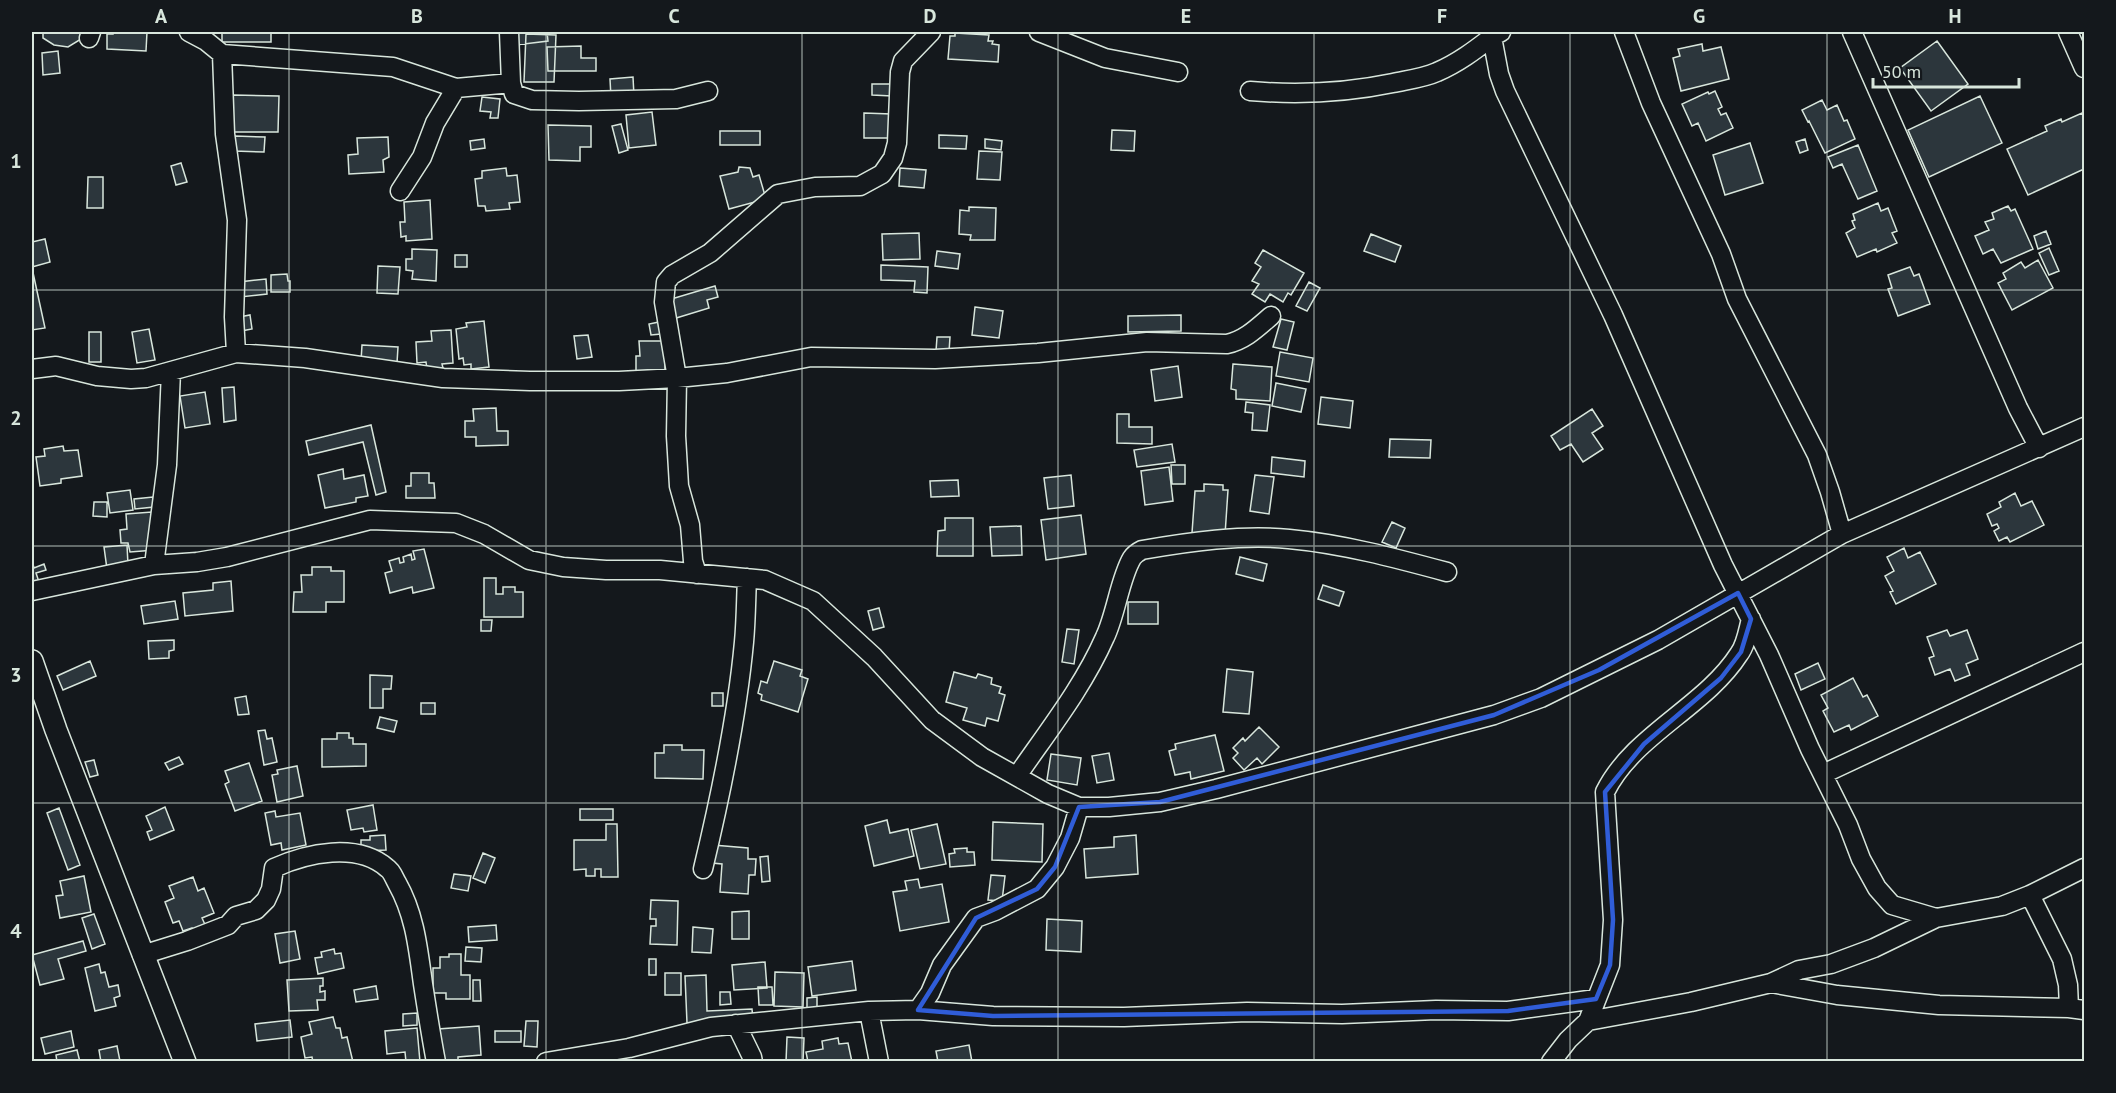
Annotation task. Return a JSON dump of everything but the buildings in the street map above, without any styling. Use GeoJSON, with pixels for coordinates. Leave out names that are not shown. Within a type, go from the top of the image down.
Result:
{"type":"FeatureCollection","features":[{"type":"Feature","properties":{"kind":"street"},"geometry":{"type":"LineString","coordinates":[[189,32],[206,41],[222,54],[393,67],[456,88],[511,83]]}},
{"type":"Feature","properties":{"kind":"street"},"geometry":{"type":"LineString","coordinates":[[508,32],[511,83],[514,94],[532,100],[579,102],[676,99],[708,91]]}},
{"type":"Feature","properties":{"kind":"street"},"geometry":{"type":"LineString","coordinates":[[698,574],[693,561],[690,525],[679,486],[676,436],[677,378],[664,302],[666,282],[672,275],[710,253],[778,194],[815,187],[861,186],[882,174],[893,158],[897,143],[900,72],[903,61],[931,32]]}},
{"type":"Feature","properties":{"kind":"street"},"geometry":{"type":"LineString","coordinates":[[1039,32],[1105,58],[1178,72]]}},
{"type":"Feature","properties":{"kind":"street"},"geometry":{"type":"LineString","coordinates":[[1624,32],[1652,103],[1716,244],[1737,299],[1817,455],[1842,534]]}},
{"type":"Feature","properties":{"kind":"street"},"geometry":{"type":"LineString","coordinates":[[1852,32],[2018,408],[2039,448]]}},
{"type":"Feature","properties":{"kind":"street"},"geometry":{"type":"LineString","coordinates":[[2068,32],[2085,68]]}},
{"type":"Feature","properties":{"kind":"street"},"geometry":{"type":"LineString","coordinates":[[1250,91],[1294,94],[1330,93],[1405,81],[1436,73],[1467,57],[1497,34]]}},
{"type":"Feature","properties":{"kind":"street"},"geometry":{"type":"LineString","coordinates":[[1497,34],[1499,75],[1505,91],[1609,305],[1723,565],[1751,619],[1876,888],[1892,905],[1936,918]]}},
{"type":"Feature","properties":{"kind":"street"},"geometry":{"type":"LineString","coordinates":[[222,54],[225,134],[237,220],[234,318],[236,353]]}},
{"type":"Feature","properties":{"kind":"street"},"geometry":{"type":"LineString","coordinates":[[400,191],[422,157],[435,123],[456,88]]}},
{"type":"Feature","properties":{"kind":"street"},"geometry":{"type":"LineString","coordinates":[[32,369],[56,366],[97,376],[146,378],[236,353],[305,358],[443,378],[574,381],[677,378],[727,373],[811,357],[935,359],[1038,353],[1147,342],[1227,344],[1238,342],[1271,316]]}},
{"type":"Feature","properties":{"kind":"street"},"geometry":{"type":"LineString","coordinates":[[154,566],[167,465],[171,371]]}},
{"type":"Feature","properties":{"kind":"street"},"geometry":{"type":"LineString","coordinates":[[32,591],[154,566],[227,557],[370,520],[456,523],[484,534],[529,560],[563,567],[660,570],[765,580],[813,601],[874,657],[932,720],[982,757],[1048,794],[1079,807],[1160,802],[1494,715],[1541,698],[1658,640],[1842,534],[2085,427]]}},
{"type":"Feature","properties":{"kind":"street"},"geometry":{"type":"LineString","coordinates":[[1017,776],[1064,709],[1095,658],[1117,606],[1125,573],[1132,557],[1142,550],[1223,540],[1287,538],[1345,546],[1447,572]]}},
{"type":"Feature","properties":{"kind":"street"},"geometry":{"type":"LineString","coordinates":[[703,869],[722,792],[730,741],[744,642],[747,578]]}},
{"type":"Feature","properties":{"kind":"street"},"geometry":{"type":"LineString","coordinates":[[1551,1062],[1568,1040],[1588,1022],[1610,965],[1613,920],[1605,792],[1612,779],[1644,744],[1721,678],[1741,652],[1751,619]]}},
{"type":"Feature","properties":{"kind":"street"},"geometry":{"type":"LineString","coordinates":[[1823,774],[2085,652]]}},
{"type":"Feature","properties":{"kind":"street"},"geometry":{"type":"LineString","coordinates":[[32,661],[60,740],[184,1062]]}},
{"type":"Feature","properties":{"kind":"street"},"geometry":{"type":"LineString","coordinates":[[918,1010],[930,993],[942,965],[976,918],[995,911],[1037,889],[1055,867],[1070,838],[1079,807]]}},
{"type":"Feature","properties":{"kind":"street"},"geometry":{"type":"LineString","coordinates":[[142,955],[218,929],[228,925],[236,916],[256,910],[266,900],[271,890],[274,868],[290,861],[316,854],[340,852],[369,857],[389,868],[407,901],[415,927],[436,1062]]}},
{"type":"Feature","properties":{"kind":"street"},"geometry":{"type":"LineString","coordinates":[[1588,1022],[1691,1002],[1771,983],[1798,970],[1832,964],[1874,948],[1936,918],[2002,906],[2085,868]]}},
{"type":"Feature","properties":{"kind":"street"},"geometry":{"type":"LineString","coordinates":[[1771,983],[1837,995],[1928,1004],[2077,1009],[2062,960],[2030,895]]}},
{"type":"Feature","properties":{"kind":"street"},"geometry":{"type":"LineString","coordinates":[[546,1062],[629,1048],[681,1034],[736,1024],[869,1011],[918,1010],[993,1016],[1124,1017],[1247,1012],[1342,1014],[1436,1010],[1508,1011],[1596,999]]}},
{"type":"Feature","properties":{"kind":"street"},"geometry":{"type":"LineString","coordinates":[[869,1011],[879,1062]]}},
{"type":"Feature","properties":{"kind":"street"},"geometry":{"type":"LineString","coordinates":[[736,1024],[753,1062]]}},
{"type":"Feature","properties":{"kind":"highlighted area"},"geometry":{"type":"Polygon","coordinates":[[[1738,593],[1751,619],[1741,652],[1721,678],[1644,744],[1605,792],[1613,920],[1610,965],[1596,999],[1508,1011],[993,1016],[918,1010],[976,918],[1037,889],[1055,867],[1079,807],[1160,802],[1494,715],[1599,670],[1738,593]]]}}]}
